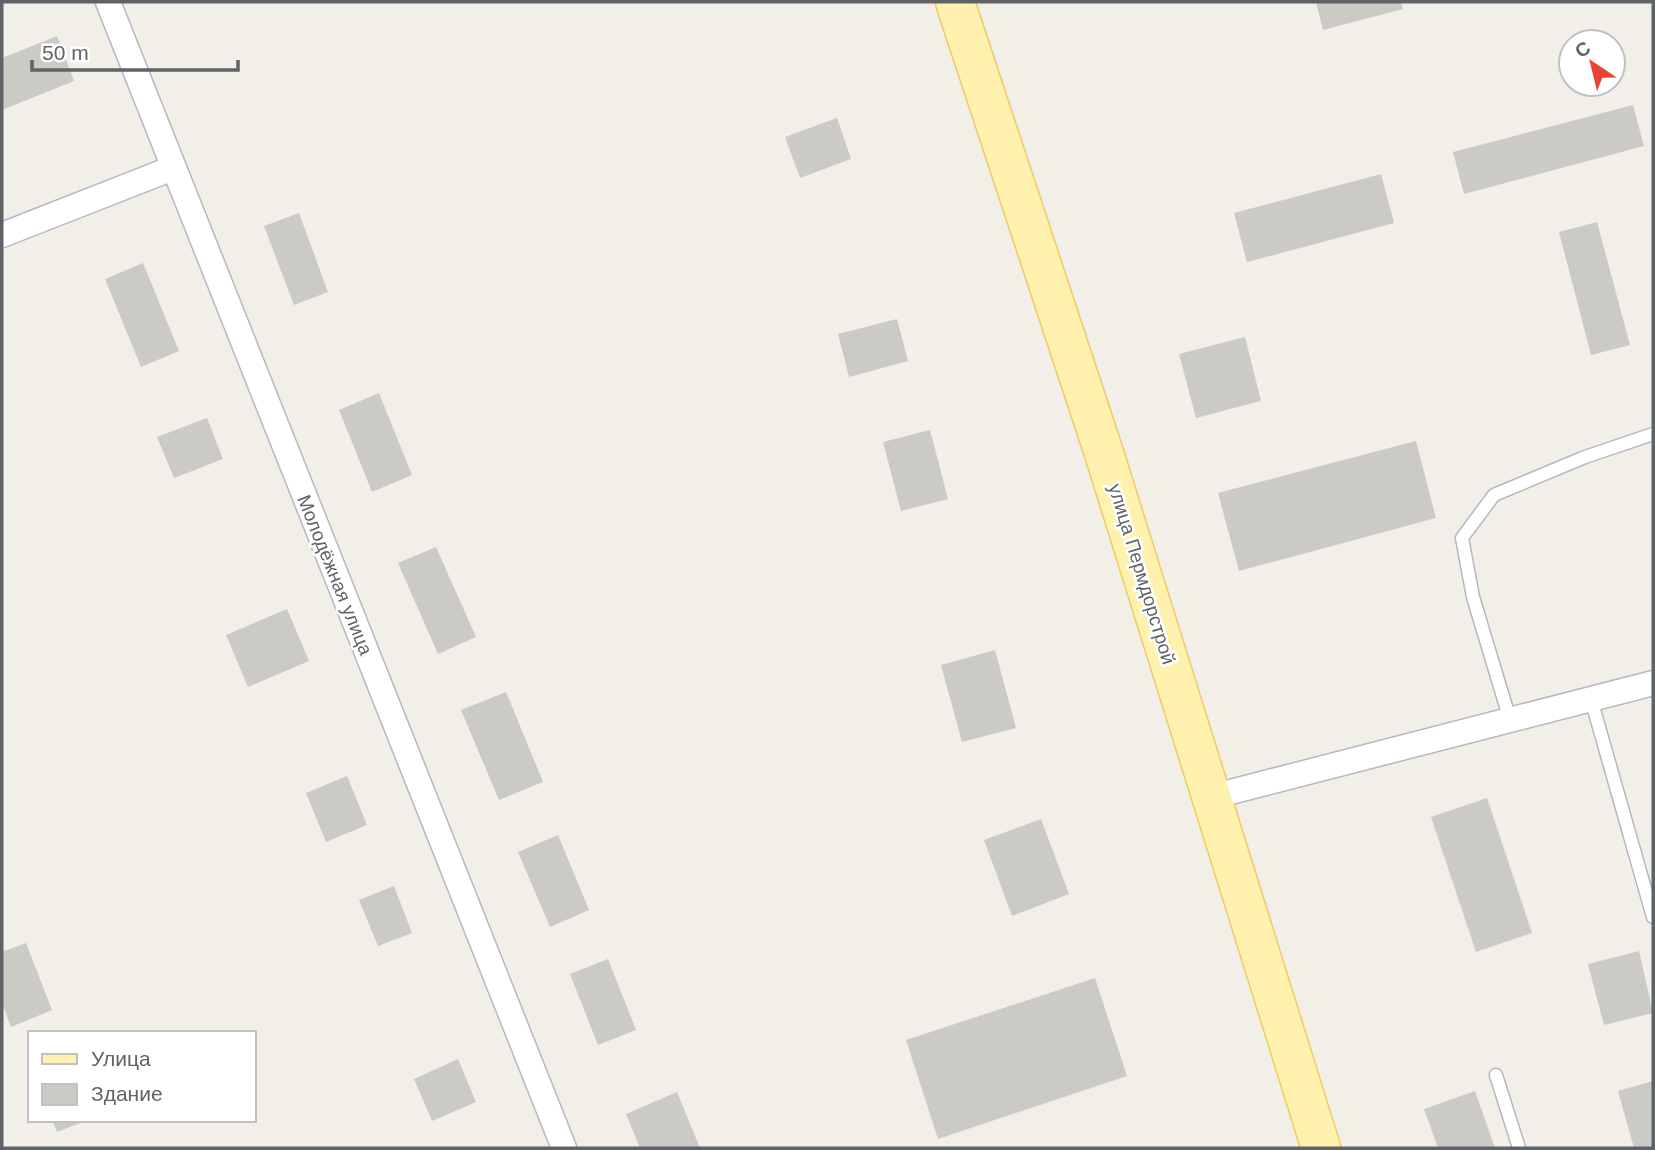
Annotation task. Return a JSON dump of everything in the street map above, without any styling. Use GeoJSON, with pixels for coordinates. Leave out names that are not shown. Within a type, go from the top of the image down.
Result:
{"type":"FeatureCollection","features":[{"type":"Feature","properties":{"kind":"main road","name":"улица Пермдорстрой"},"geometry":{"type":"LineString","coordinates":[[955,2],[1099,437],[1321,1148]]}},
{"type":"Feature","properties":{"kind":"street","name":"Молодёжная улица"},"geometry":{"type":"LineString","coordinates":[[108,2],[564,1148]]}},
{"type":"Feature","properties":{"kind":"street"},"geometry":{"type":"LineString","coordinates":[[2,235],[173,168]]}},
{"type":"Feature","properties":{"kind":"street"},"geometry":{"type":"LineString","coordinates":[[1212,797],[1653,683]]}},
{"type":"Feature","properties":{"kind":"lane"},"geometry":{"type":"LineString","coordinates":[[1510,720],[1474,597],[1462,538],[1494,495],[1586,457],[1653,434]]}},
{"type":"Feature","properties":{"kind":"lane"},"geometry":{"type":"LineString","coordinates":[[1591,699],[1653,917]]}},
{"type":"Feature","properties":{"kind":"lane"},"geometry":{"type":"LineString","coordinates":[[1496,1075],[1519,1148]]}},
{"type":"Feature","properties":{"kind":"building"},"geometry":{"type":"Polygon","coordinates":[[[1316,2],[1401,2],[1403,9],[1323,30],[1316,2]]]}},
{"type":"Feature","properties":{"kind":"building"},"geometry":{"type":"Polygon","coordinates":[[[57,36],[74,81],[2,110],[2,58],[57,36]]]}},
{"type":"Feature","properties":{"kind":"building"},"geometry":{"type":"Polygon","coordinates":[[[1633,105],[1644,146],[1464,194],[1453,152],[1633,105]]]}},
{"type":"Feature","properties":{"kind":"building"},"geometry":{"type":"Polygon","coordinates":[[[837,118],[851,159],[800,178],[785,137],[837,118]]]}},
{"type":"Feature","properties":{"kind":"building"},"geometry":{"type":"Polygon","coordinates":[[[1381,174],[1394,223],[1247,262],[1234,213],[1381,174]]]}},
{"type":"Feature","properties":{"kind":"building"},"geometry":{"type":"Polygon","coordinates":[[[299,213],[328,292],[294,305],[264,226],[299,213]]]}},
{"type":"Feature","properties":{"kind":"building"},"geometry":{"type":"Polygon","coordinates":[[[1597,222],[1630,345],[1591,355],[1559,232],[1597,222]]]}},
{"type":"Feature","properties":{"kind":"building"},"geometry":{"type":"Polygon","coordinates":[[[143,263],[179,351],[141,367],[105,279],[143,263]]]}},
{"type":"Feature","properties":{"kind":"building"},"geometry":{"type":"Polygon","coordinates":[[[897,319],[908,361],[849,377],[838,334],[897,319]]]}},
{"type":"Feature","properties":{"kind":"building"},"geometry":{"type":"Polygon","coordinates":[[[1245,337],[1261,401],[1196,418],[1179,354],[1245,337]]]}},
{"type":"Feature","properties":{"kind":"building"},"geometry":{"type":"Polygon","coordinates":[[[379,393],[412,475],[372,492],[339,410],[379,393]]]}},
{"type":"Feature","properties":{"kind":"building"},"geometry":{"type":"Polygon","coordinates":[[[207,418],[223,459],[174,478],[157,437],[207,418]]]}},
{"type":"Feature","properties":{"kind":"building"},"geometry":{"type":"Polygon","coordinates":[[[930,430],[948,499],[901,511],[883,442],[930,430]]]}},
{"type":"Feature","properties":{"kind":"building"},"geometry":{"type":"Polygon","coordinates":[[[1416,441],[1436,518],[1239,571],[1218,493],[1416,441]]]}},
{"type":"Feature","properties":{"kind":"building"},"geometry":{"type":"Polygon","coordinates":[[[436,547],[476,637],[438,654],[398,563],[436,547]]]}},
{"type":"Feature","properties":{"kind":"building"},"geometry":{"type":"Polygon","coordinates":[[[287,609],[309,661],[248,687],[226,635],[287,609]]]}},
{"type":"Feature","properties":{"kind":"building"},"geometry":{"type":"Polygon","coordinates":[[[995,650],[1016,728],[962,742],[941,665],[995,650]]]}},
{"type":"Feature","properties":{"kind":"building"},"geometry":{"type":"Polygon","coordinates":[[[506,692],[543,782],[499,800],[461,710],[506,692]]]}},
{"type":"Feature","properties":{"kind":"building"},"geometry":{"type":"Polygon","coordinates":[[[347,776],[367,825],[326,842],[306,793],[347,776]]]}},
{"type":"Feature","properties":{"kind":"building"},"geometry":{"type":"Polygon","coordinates":[[[1487,798],[1532,933],[1476,952],[1431,817],[1487,798]]]}},
{"type":"Feature","properties":{"kind":"building"},"geometry":{"type":"Polygon","coordinates":[[[1041,819],[1069,894],[1012,916],[984,840],[1041,819]]]}},
{"type":"Feature","properties":{"kind":"building"},"geometry":{"type":"Polygon","coordinates":[[[558,835],[589,910],[550,927],[518,852],[558,835]]]}},
{"type":"Feature","properties":{"kind":"building"},"geometry":{"type":"Polygon","coordinates":[[[394,886],[412,933],[378,946],[359,900],[394,886]]]}},
{"type":"Feature","properties":{"kind":"building"},"geometry":{"type":"Polygon","coordinates":[[[26,943],[52,1010],[11,1027],[2,1003],[2,952],[26,943]]]}},
{"type":"Feature","properties":{"kind":"building"},"geometry":{"type":"Polygon","coordinates":[[[1639,951],[1653,1013],[1604,1025],[1588,964],[1639,951]]]}},
{"type":"Feature","properties":{"kind":"building"},"geometry":{"type":"Polygon","coordinates":[[[608,959],[636,1030],[598,1045],[570,974],[608,959]]]}},
{"type":"Feature","properties":{"kind":"building"},"geometry":{"type":"Polygon","coordinates":[[[1095,978],[1127,1076],[938,1139],[906,1040],[1095,978]]]}},
{"type":"Feature","properties":{"kind":"building"},"geometry":{"type":"Polygon","coordinates":[[[458,1059],[476,1102],[432,1121],[414,1079],[458,1059]]]}},
{"type":"Feature","properties":{"kind":"building"},"geometry":{"type":"Polygon","coordinates":[[[1653,1081],[1653,1148],[1634,1148],[1618,1091],[1653,1081]]]}},
{"type":"Feature","properties":{"kind":"building"},"geometry":{"type":"Polygon","coordinates":[[[1475,1091],[1495,1148],[1438,1148],[1424,1109],[1475,1091]]]}},
{"type":"Feature","properties":{"kind":"building"},"geometry":{"type":"Polygon","coordinates":[[[677,1092],[700,1148],[640,1148],[626,1114],[677,1092]]]}},
{"type":"Feature","properties":{"kind":"building"},"geometry":{"type":"Polygon","coordinates":[[[53,1122],[83,1122],[57,1132],[53,1122]]]}}]}
